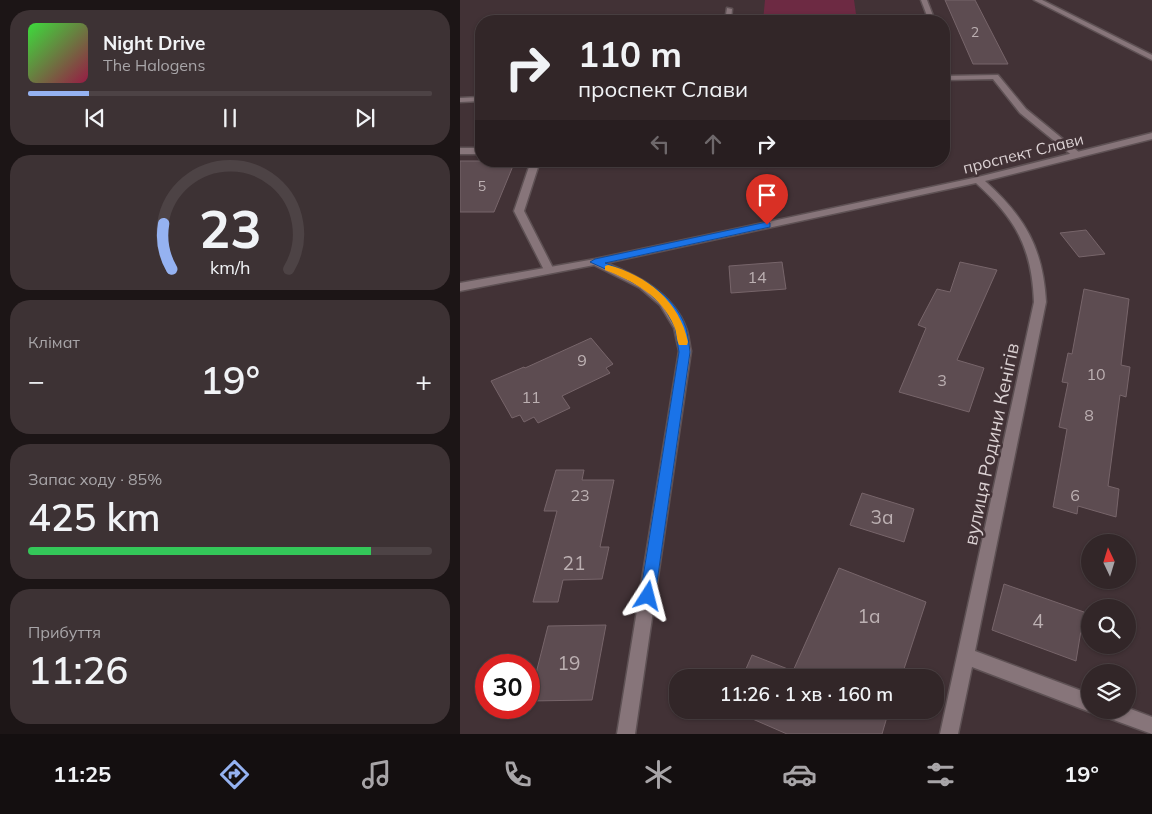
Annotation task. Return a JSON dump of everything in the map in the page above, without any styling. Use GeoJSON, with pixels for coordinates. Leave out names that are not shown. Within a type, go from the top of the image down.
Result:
{"type":"FeatureCollection","features":[{"type":"Feature","properties":{"kind":"street"},"geometry":{"type":"LineString","coordinates":[[924,0],[930,15]]}},
{"type":"Feature","properties":{"kind":"street"},"geometry":{"type":"LineString","coordinates":[[1037,0],[1152,58]]}},
{"type":"Feature","properties":{"kind":"street"},"geometry":{"type":"LineString","coordinates":[[728,15],[729,9]]}},
{"type":"Feature","properties":{"kind":"street"},"geometry":{"type":"LineString","coordinates":[[950,78],[995,77],[1023,111],[1077,155]]}},
{"type":"Feature","properties":{"kind":"street"},"geometry":{"type":"LineString","coordinates":[[460,100],[475,100]]}},
{"type":"Feature","properties":{"kind":"street","name":"проспект Слави"},"geometry":{"type":"LineString","coordinates":[[460,287],[595,262],[978,180],[1152,136]]}},
{"type":"Feature","properties":{"kind":"street"},"geometry":{"type":"LineString","coordinates":[[460,151],[475,151]]}},
{"type":"Feature","properties":{"kind":"street"},"geometry":{"type":"LineString","coordinates":[[534,167],[519,210],[549,270]]}},
{"type":"Feature","properties":{"kind":"street","name":"вулиця Родини Кенігів"},"geometry":{"type":"LineString","coordinates":[[949,734],[1040,302],[1040,278],[1035,255],[1026,233],[997,196],[978,180]]}},
{"type":"Feature","properties":{"kind":"street"},"geometry":{"type":"LineString","coordinates":[[595,262],[650,288],[668,305],[680,327],[685,352],[626,734]]}},
{"type":"Feature","properties":{"kind":"street"},"geometry":{"type":"LineString","coordinates":[[965,656],[1081,700]]}},
{"type":"Feature","properties":{"kind":"street"},"geometry":{"type":"LineString","coordinates":[[1133,719],[1152,726]]}},
{"type":"Feature","properties":{"kind":"shaded area"},"geometry":{"type":"Polygon","coordinates":[[[765,0],[854,0],[856,15],[764,15],[765,0]]]}},
{"type":"Feature","properties":{"kind":"building"},"geometry":{"type":"Polygon","coordinates":[[[945,0],[975,0],[1008,64],[973,64],[945,0]]]}},
{"type":"Feature","properties":{"kind":"building"},"geometry":{"type":"Polygon","coordinates":[[[460,161],[475,161],[475,167],[513,167],[494,212],[460,212],[460,161]]]}},
{"type":"Feature","properties":{"kind":"building"},"geometry":{"type":"Polygon","coordinates":[[[1086,230],[1105,254],[1079,257],[1060,233],[1086,230]]]}},
{"type":"Feature","properties":{"kind":"building"},"geometry":{"type":"Polygon","coordinates":[[[782,262],[786,289],[731,293],[729,266],[782,262]]]}},
{"type":"Feature","properties":{"kind":"building"},"geometry":{"type":"Polygon","coordinates":[[[960,262],[997,270],[957,360],[984,368],[969,412],[899,392],[926,328],[918,325],[937,289],[950,292],[960,262]]]}},
{"type":"Feature","properties":{"kind":"building"},"geometry":{"type":"Polygon","coordinates":[[[1084,289],[1129,299],[1121,365],[1130,367],[1126,397],[1120,395],[1108,486],[1119,489],[1116,517],[1078,506],[1077,514],[1053,507],[1067,429],[1059,427],[1068,383],[1062,382],[1068,353],[1072,354],[1084,289]]]}},
{"type":"Feature","properties":{"kind":"building"},"geometry":{"type":"Polygon","coordinates":[[[591,338],[613,364],[606,368],[610,373],[562,396],[570,408],[538,423],[534,417],[524,422],[520,415],[512,418],[491,381],[591,338]]]}},
{"type":"Feature","properties":{"kind":"building"},"geometry":{"type":"Polygon","coordinates":[[[556,470],[584,470],[582,480],[614,480],[600,547],[609,547],[602,579],[563,580],[558,602],[533,602],[557,511],[544,511],[556,470]]]}},
{"type":"Feature","properties":{"kind":"building"},"geometry":{"type":"Polygon","coordinates":[[[862,493],[914,509],[904,542],[850,525],[862,493]]]}},
{"type":"Feature","properties":{"kind":"building"},"geometry":{"type":"Polygon","coordinates":[[[839,568],[926,602],[904,669],[794,669],[839,568]]]}},
{"type":"Feature","properties":{"kind":"building"},"geometry":{"type":"Polygon","coordinates":[[[1004,584],[1081,611],[1081,630],[1076,661],[992,630],[1004,584]]]}},
{"type":"Feature","properties":{"kind":"building"},"geometry":{"type":"Polygon","coordinates":[[[606,625],[592,700],[540,701],[540,658],[548,626],[606,625]]]}},
{"type":"Feature","properties":{"kind":"building"},"geometry":{"type":"Polygon","coordinates":[[[752,655],[788,669],[746,669],[752,655]]]}},
{"type":"Feature","properties":{"kind":"building"},"geometry":{"type":"Polygon","coordinates":[[[753,719],[886,719],[882,734],[787,734],[753,719]]]}},
{"type":"Feature","properties":{"kind":"slow traffic"},"geometry":{"type":"LineString","coordinates":[[608,268],[650,288],[668,305],[680,327],[683,342]]}},
{"type":"Feature","properties":{"kind":"route"},"geometry":{"type":"LineString","coordinates":[[648,596],[685,352],[680,327],[668,305],[650,288],[595,262],[767,225]]}}]}
